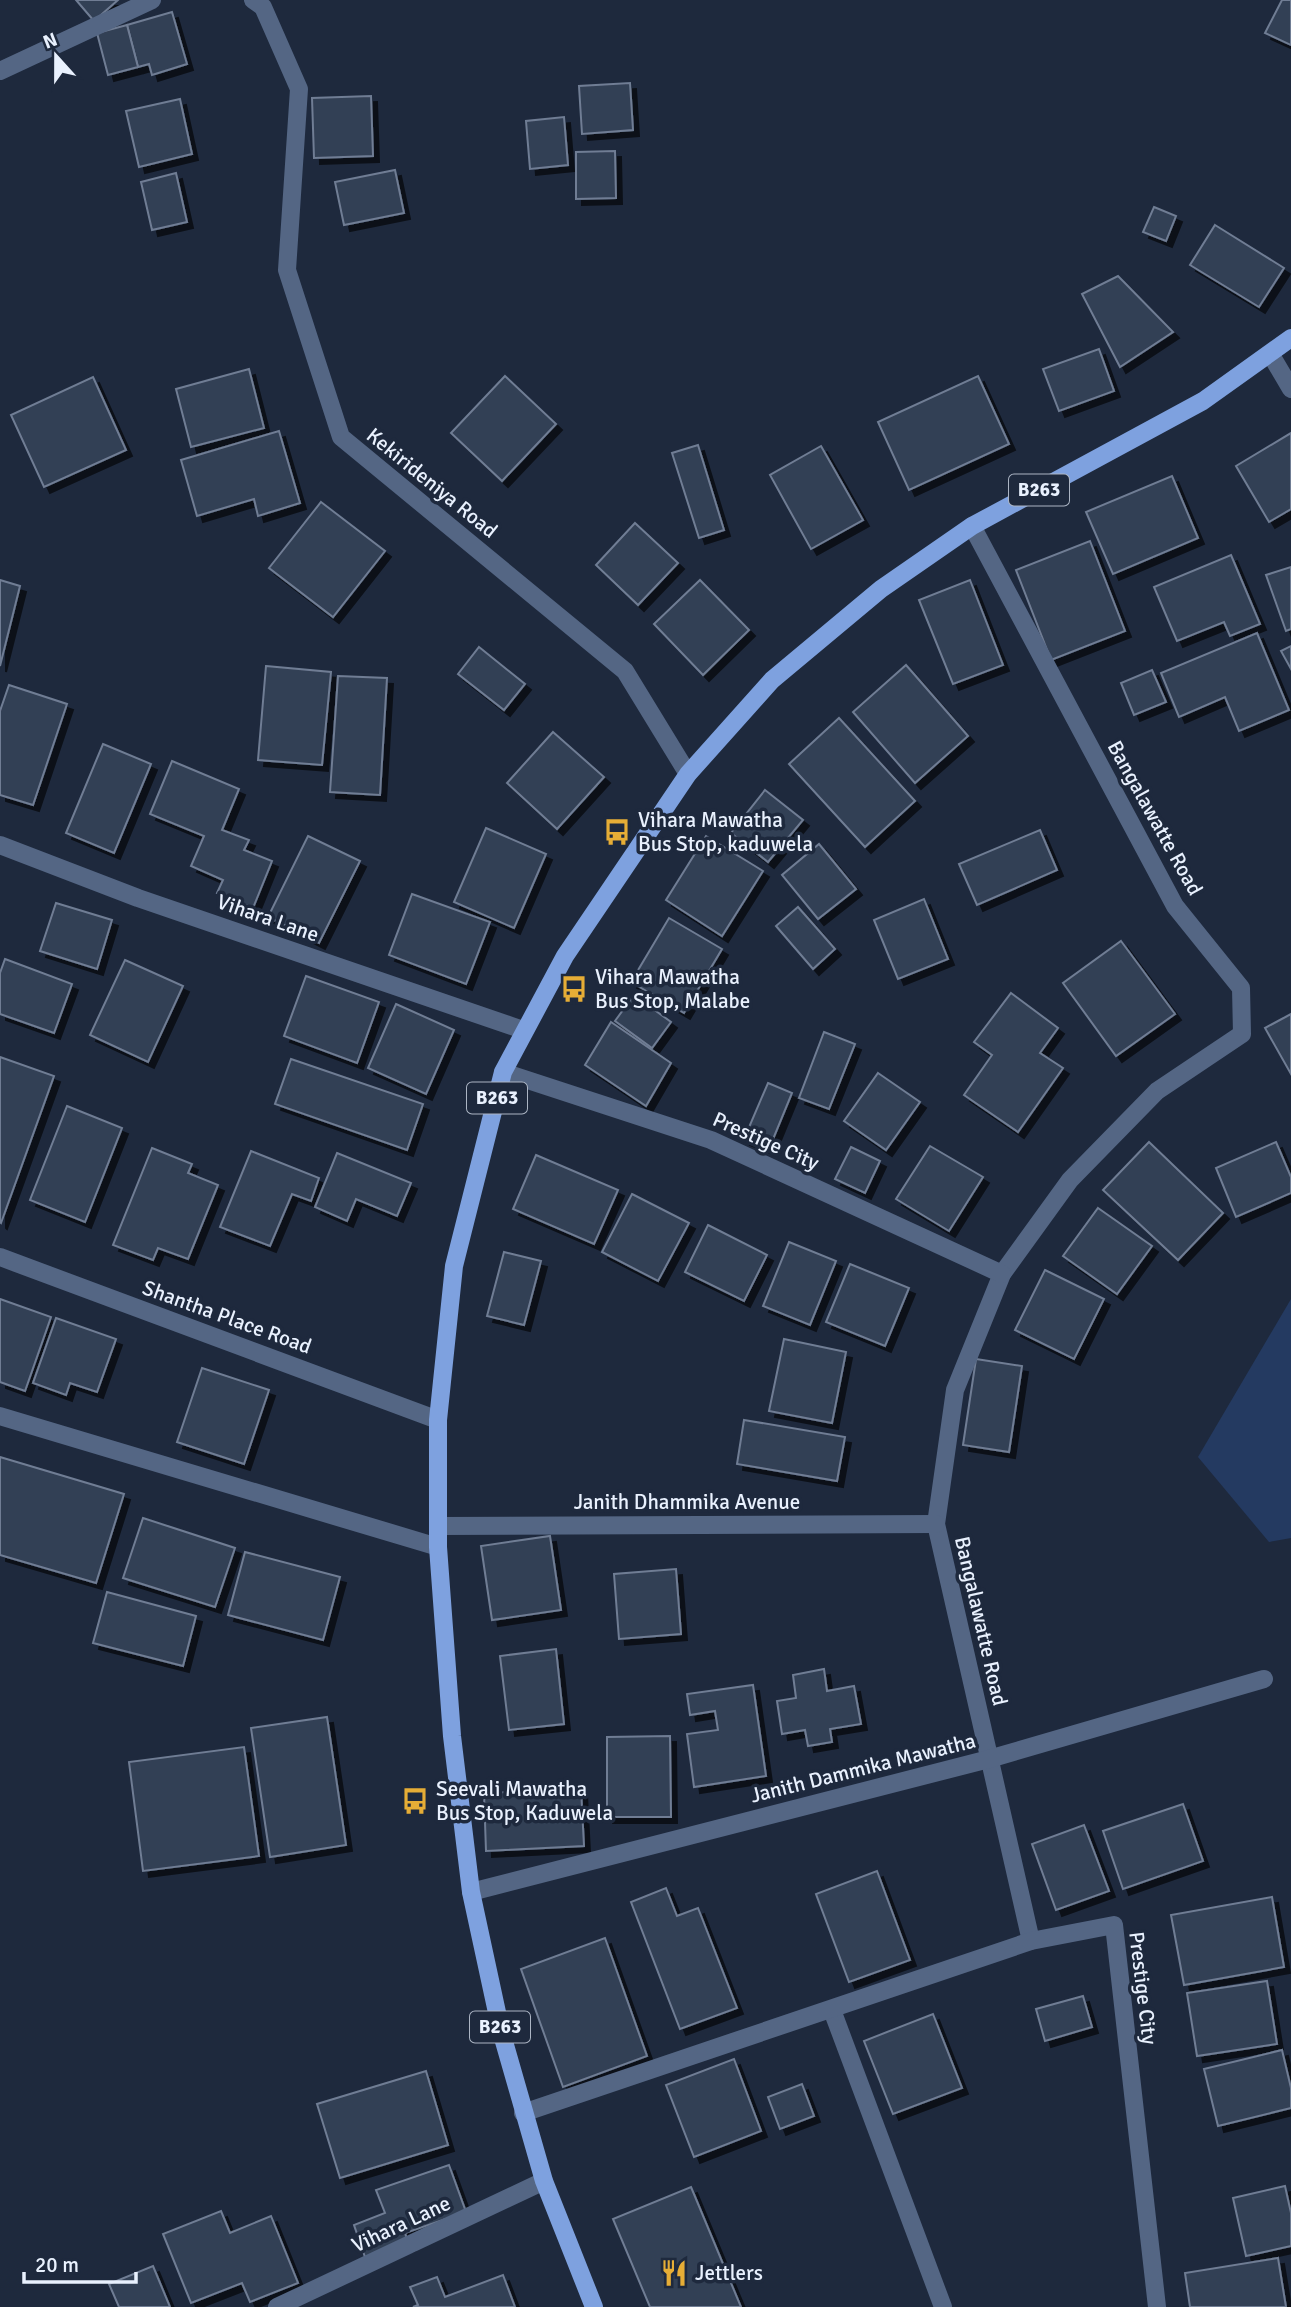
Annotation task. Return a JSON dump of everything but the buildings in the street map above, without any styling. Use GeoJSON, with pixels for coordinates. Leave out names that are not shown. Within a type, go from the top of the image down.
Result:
{"type":"FeatureCollection","features":[{"type":"Feature","properties":{"kind":"main road","name":"B263"},"geometry":{"type":"LineString","coordinates":[[594,2307],[544,2181],[523,2113],[501,2031],[471,1892],[452,1736],[438,1547],[438,1420],[454,1266],[503,1072],[523,1030],[565,956],[688,774],[772,680],[881,589],[972,526],[1203,401],[1271,355],[1291,338]]}},
{"type":"Feature","properties":{"kind":"street"},"geometry":{"type":"LineString","coordinates":[[0,71],[152,0]]}},
{"type":"Feature","properties":{"kind":"street","name":"Kekirideniya Road"},"geometry":{"type":"LineString","coordinates":[[253,0],[263,6],[299,89],[287,270],[341,437],[625,671],[688,774]]}},
{"type":"Feature","properties":{"kind":"street"},"geometry":{"type":"LineString","coordinates":[[1271,355],[1291,389]]}},
{"type":"Feature","properties":{"kind":"street","name":"Bangalawatte Road"},"geometry":{"type":"LineString","coordinates":[[972,526],[1175,906],[1241,988],[1242,1034],[1157,1091],[1070,1180],[1002,1275],[955,1390],[936,1524],[1031,1941]]}},
{"type":"Feature","properties":{"kind":"street","name":"Vihara Lane"},"geometry":{"type":"LineString","coordinates":[[0,845],[151,903],[523,1030]]}},
{"type":"Feature","properties":{"kind":"street","name":"Prestige City"},"geometry":{"type":"LineString","coordinates":[[503,1072],[711,1140],[1002,1275]]}},
{"type":"Feature","properties":{"kind":"street","name":"Shantha Place Road"},"geometry":{"type":"LineString","coordinates":[[0,1257],[438,1420]]}},
{"type":"Feature","properties":{"kind":"street"},"geometry":{"type":"LineString","coordinates":[[0,1416],[438,1547]]}},
{"type":"Feature","properties":{"kind":"street","name":"Janith Dhammika Avenue"},"geometry":{"type":"LineString","coordinates":[[439,1526],[936,1524]]}},
{"type":"Feature","properties":{"kind":"street","name":"Janith Dammika Mawatha"},"geometry":{"type":"LineString","coordinates":[[471,1892],[989,1759],[1264,1679]]}},
{"type":"Feature","properties":{"kind":"street","name":"Prestige City"},"geometry":{"type":"LineString","coordinates":[[523,2113],[1031,1941],[1114,1925],[1157,2307]]}},
{"type":"Feature","properties":{"kind":"street"},"geometry":{"type":"LineString","coordinates":[[832,2010],[943,2307]]}},
{"type":"Feature","properties":{"kind":"street","name":"Vihara Lane"},"geometry":{"type":"LineString","coordinates":[[277,2307],[544,2181]]}},
{"type":"Feature","properties":{"kind":"shaded area"},"geometry":{"type":"Polygon","coordinates":[[[1291,1299],[1291,1538],[1269,1542],[1198,1457],[1291,1299]]]}},
{"type":"Feature","properties":{"kind":"place","name":"Vihara Mawatha Bus Stop, kaduwela"},"geometry":{"type":"Point","coordinates":[617,832]}},
{"type":"Feature","properties":{"kind":"place","name":"Vihara Mawatha Bus Stop, Malabe"},"geometry":{"type":"Point","coordinates":[574,989]}},
{"type":"Feature","properties":{"kind":"place","name":"Seevali Mawatha Bus Stop, Kaduwela"},"geometry":{"type":"Point","coordinates":[415,1801]}},
{"type":"Feature","properties":{"kind":"place","name":"Jettlers"},"geometry":{"type":"Point","coordinates":[674,2273]}}]}
